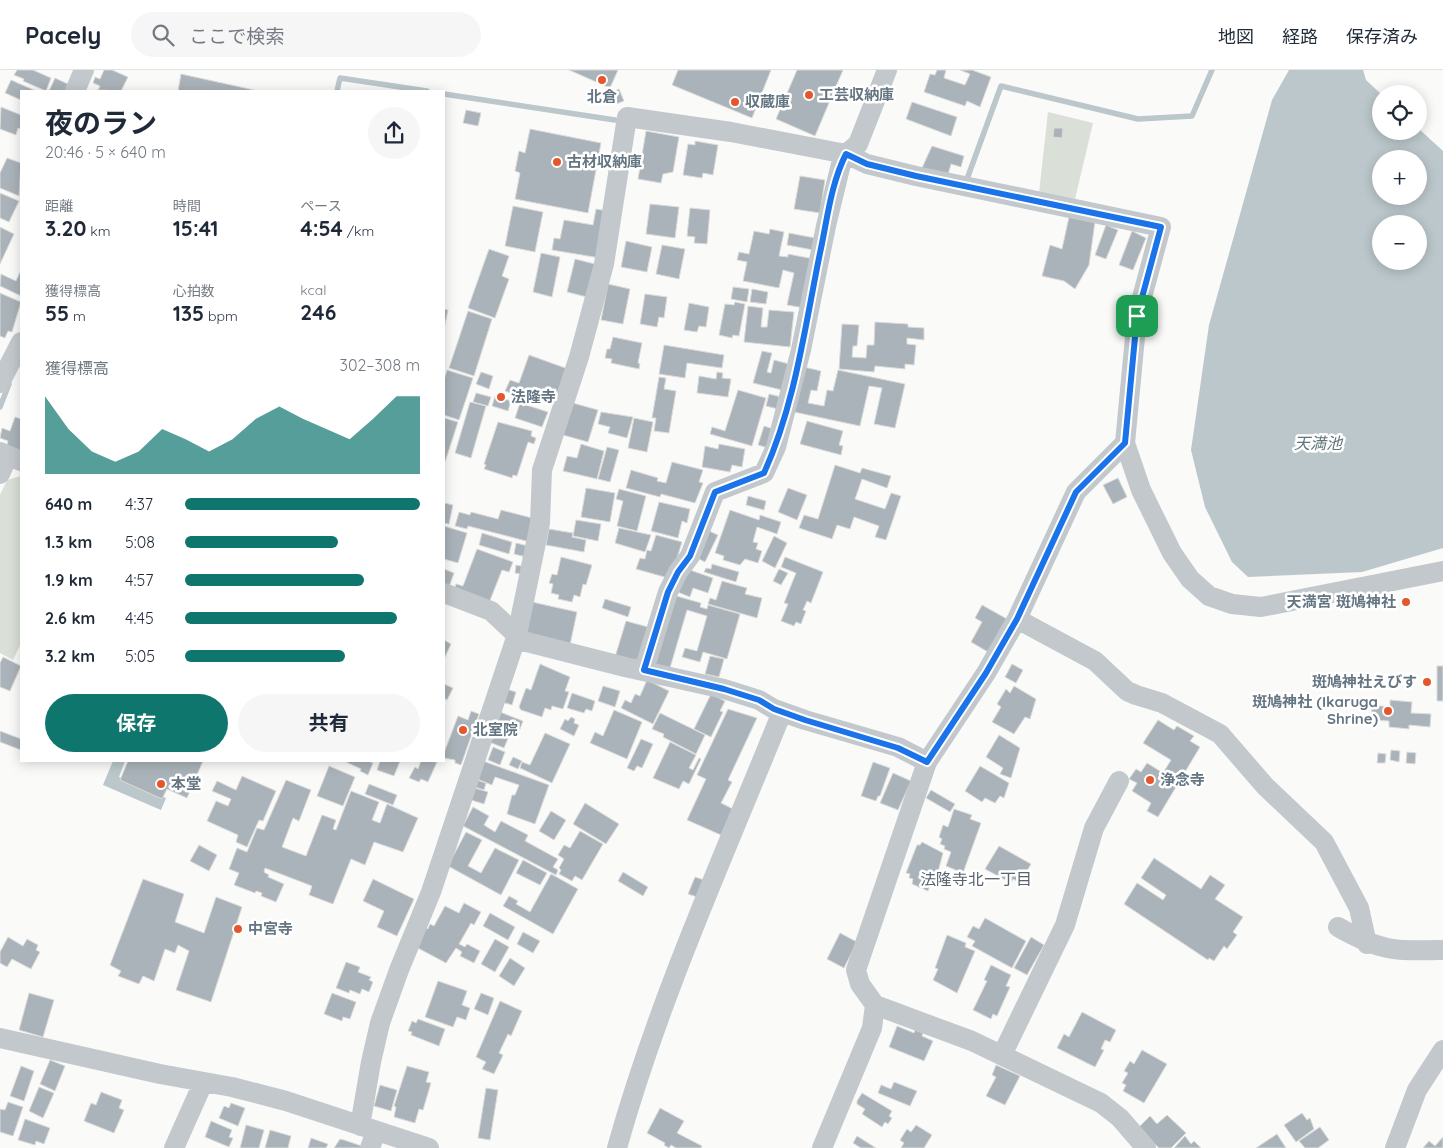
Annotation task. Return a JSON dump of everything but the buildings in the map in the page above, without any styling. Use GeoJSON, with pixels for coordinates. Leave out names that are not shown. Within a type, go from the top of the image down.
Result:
{"type":"FeatureCollection","features":[{"type":"Feature","properties":{"kind":"street"},"geometry":{"type":"LineString","coordinates":[[75,90],[84,70]]}},
{"type":"Feature","properties":{"kind":"street"},"geometry":{"type":"LineString","coordinates":[[644,670],[668,592],[678,572],[690,556],[715,492],[764,473],[776,447],[801,350],[828,217],[841,164],[846,154],[858,144],[887,70]]}},
{"type":"Feature","properties":{"kind":"street"},"geometry":{"type":"LineString","coordinates":[[369,1135],[370,1062],[380,1023],[437,876],[517,635],[540,523],[542,470],[579,357],[604,264],[627,117],[731,132],[846,154],[867,164],[916,176],[1161,227],[1137,316],[1125,443],[1141,490],[1172,553],[1190,579],[1209,596],[1232,604],[1261,608],[1443,571]]}},
{"type":"Feature","properties":{"kind":"street"},"geometry":{"type":"LineString","coordinates":[[0,383],[20,344]]}},
{"type":"Feature","properties":{"kind":"street"},"geometry":{"type":"LineString","coordinates":[[1125,443],[1076,492],[1017,619],[986,673],[927,762],[856,970],[860,984],[875,1006],[972,1042],[1101,1103],[1120,1118],[1136,1143]]}},
{"type":"Feature","properties":{"kind":"street"},"geometry":{"type":"LineString","coordinates":[[445,593],[491,611],[523,641],[724,689],[759,700],[782,712],[898,748],[927,762]]}},
{"type":"Feature","properties":{"kind":"street"},"geometry":{"type":"LineString","coordinates":[[1017,619],[1095,661],[1136,696],[1162,703],[1220,734],[1265,786],[1324,842],[1359,908],[1367,944]]}},
{"type":"Feature","properties":{"kind":"street"},"geometry":{"type":"LineString","coordinates":[[617,1148],[650,1043],[706,893],[782,712]]}},
{"type":"Feature","properties":{"kind":"street"},"geometry":{"type":"LineString","coordinates":[[1002,1055],[1065,926],[1094,828],[1119,781]]}},
{"type":"Feature","properties":{"kind":"street"},"geometry":{"type":"LineString","coordinates":[[1338,927],[1367,944],[1394,951],[1443,950]]}},
{"type":"Feature","properties":{"kind":"street"},"geometry":{"type":"LineString","coordinates":[[822,1148],[872,1028],[875,1006]]}},
{"type":"Feature","properties":{"kind":"street"},"geometry":{"type":"LineString","coordinates":[[0,1038],[203,1083],[232,1087],[286,1101],[369,1135],[429,1148]]}},
{"type":"Feature","properties":{"kind":"street"},"geometry":{"type":"LineString","coordinates":[[1394,1148],[1417,1090],[1443,1050]]}},
{"type":"Feature","properties":{"kind":"street"},"geometry":{"type":"LineString","coordinates":[[174,1148],[203,1083]]}},
{"type":"Feature","properties":{"kind":"shaded area"},"geometry":{"type":"Polygon","coordinates":[[[1048,112],[1093,123],[1075,199],[1039,193],[1048,112]]]}},
{"type":"Feature","properties":{"kind":"shaded area"},"geometry":{"type":"Polygon","coordinates":[[[20,476],[20,645],[13,660],[0,653],[0,495],[7,480],[20,476]]]}},
{"type":"Feature","properties":{"kind":"water","name":"天満池"},"geometry":{"type":"Polygon","coordinates":[[[1289,70],[1363,70],[1366,80],[1372,86],[1372,140],[1427,140],[1427,136],[1443,151],[1443,548],[1362,572],[1248,577],[1232,562],[1205,507],[1191,450],[1209,325],[1272,100],[1289,70]]]}},
{"type":"Feature","properties":{"kind":"water"},"geometry":{"type":"Polygon","coordinates":[[[113,762],[125,762],[119,777],[166,798],[161,810],[103,785],[113,762]]]}},
{"type":"Feature","properties":{"kind":"waterway"},"geometry":{"type":"LineString","coordinates":[[967,179],[1001,86],[1138,119],[1192,116],[1212,70]]}},
{"type":"Feature","properties":{"kind":"waterway"},"geometry":{"type":"LineString","coordinates":[[337,90],[340,78],[420,90]]}},
{"type":"Feature","properties":{"kind":"waterway"},"geometry":{"type":"LineString","coordinates":[[445,94],[615,120]]}},
{"type":"Feature","properties":{"kind":"waterway"},"geometry":{"type":"LineString","coordinates":[[0,407],[9,384]]}},
{"type":"Feature","properties":{"kind":"place","name":"北倉"},"geometry":{"type":"Point","coordinates":[602,80]}},
{"type":"Feature","properties":{"kind":"place","name":"工芸収納庫"},"geometry":{"type":"Point","coordinates":[809,95]}},
{"type":"Feature","properties":{"kind":"place","name":"収蔵庫"},"geometry":{"type":"Point","coordinates":[735,102]}},
{"type":"Feature","properties":{"kind":"place","name":"古材収納庫"},"geometry":{"type":"Point","coordinates":[557,162]}},
{"type":"Feature","properties":{"kind":"place","name":"法隆寺"},"geometry":{"type":"Point","coordinates":[501,397]}},
{"type":"Feature","properties":{"kind":"place","name":"天満宮 斑鳩神社"},"geometry":{"type":"Point","coordinates":[1406,602]}},
{"type":"Feature","properties":{"kind":"place","name":"斑鳩神社えびす"},"geometry":{"type":"Point","coordinates":[1427,682]}},
{"type":"Feature","properties":{"kind":"place","name":"斑鳩神社 (Ikaruga Shrine)"},"geometry":{"type":"Point","coordinates":[1388,711]}},
{"type":"Feature","properties":{"kind":"place","name":"北室院"},"geometry":{"type":"Point","coordinates":[463,730]}},
{"type":"Feature","properties":{"kind":"place","name":"浄念寺"},"geometry":{"type":"Point","coordinates":[1150,780]}},
{"type":"Feature","properties":{"kind":"place","name":"本堂"},"geometry":{"type":"Point","coordinates":[161,784]}},
{"type":"Feature","properties":{"kind":"place","name":"中宮寺"},"geometry":{"type":"Point","coordinates":[238,929]}},
{"type":"Feature","properties":{"kind":"district","name":"法隆寺北一丁目"},"geometry":{"type":"Point","coordinates":[976,879]}},
{"type":"Feature","properties":{"kind":"route"},"geometry":{"type":"LineString","coordinates":[[846,154],[867,164],[916,176],[1057,207],[1161,227],[1137,316],[1128,429],[1125,443],[1076,492],[1017,619],[986,673],[927,762],[898,748],[774,709],[759,700],[724,689],[644,670],[668,592],[678,572],[690,556],[715,492],[764,473],[776,447],[801,350],[826,226],[841,164],[846,154]]}}]}
